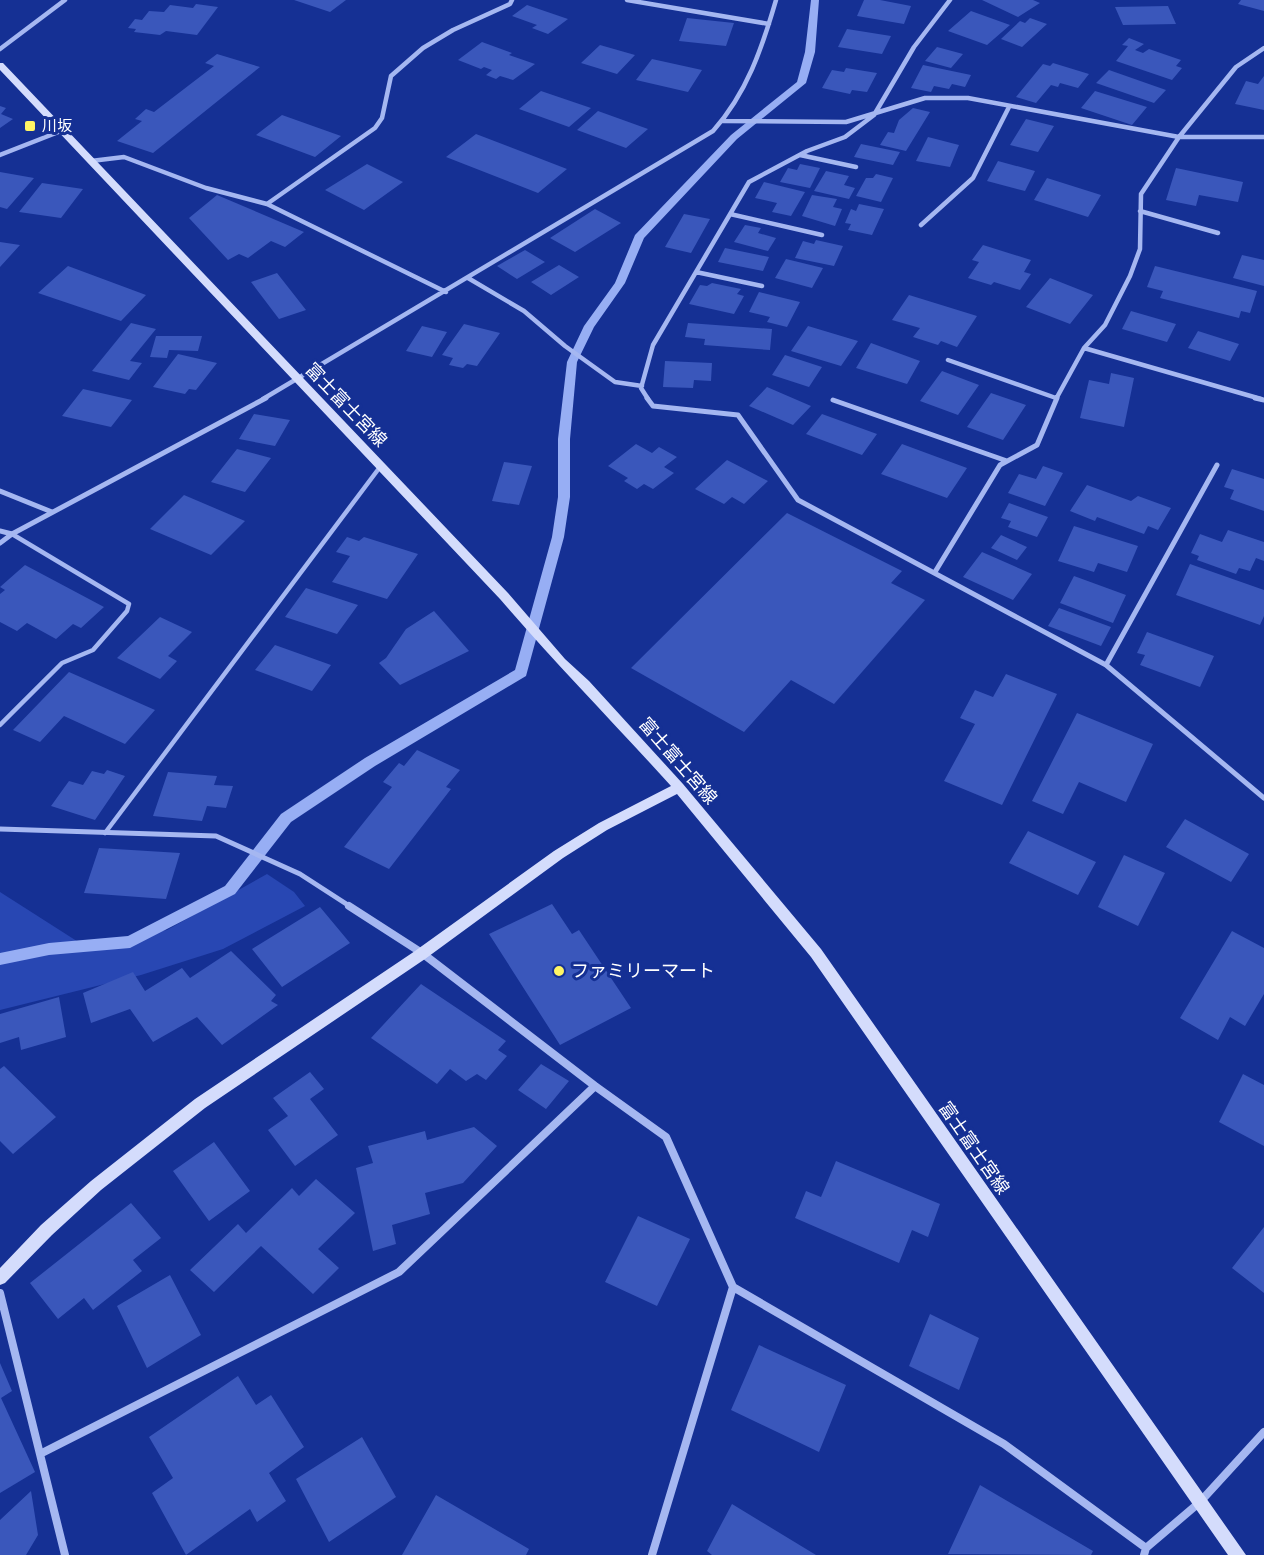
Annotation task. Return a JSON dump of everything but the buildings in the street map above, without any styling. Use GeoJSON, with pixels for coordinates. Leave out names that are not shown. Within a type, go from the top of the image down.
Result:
{"type":"FeatureCollection","features":[{"type":"Feature","properties":{"kind":"main road","name":"富士富士宮線"},"geometry":{"type":"LineString","coordinates":[[0,65],[297,381],[504,596],[561,662],[585,684],[679,787],[816,953],[1238,1555]]}},
{"type":"Feature","properties":{"kind":"main road"},"geometry":{"type":"LineString","coordinates":[[0,1278],[22,1254],[111,1172],[249,1067],[422,954],[579,840],[679,787]]}},
{"type":"Feature","properties":{"kind":"street"},"geometry":{"type":"LineString","coordinates":[[0,49],[65,0]]}},
{"type":"Feature","properties":{"kind":"street"},"geometry":{"type":"LineString","coordinates":[[267,204],[375,128],[382,118],[391,76],[423,48],[453,30],[510,4],[512,0]]}},
{"type":"Feature","properties":{"kind":"street"},"geometry":{"type":"LineString","coordinates":[[627,0],[769,24]]}},
{"type":"Feature","properties":{"kind":"street"},"geometry":{"type":"LineString","coordinates":[[0,543],[52,512],[297,381],[713,131],[723,121],[741,93],[759,53],[776,0]]}},
{"type":"Feature","properties":{"kind":"street"},"geometry":{"type":"LineString","coordinates":[[951,0],[914,47],[874,114],[845,137],[800,155],[749,182],[653,345],[642,386],[653,406],[738,415],[798,500],[1106,665],[1264,798]]}},
{"type":"Feature","properties":{"kind":"street"},"geometry":{"type":"LineString","coordinates":[[935,572],[1000,465],[1037,445],[1056,398],[1084,348],[1105,325],[1130,276],[1140,249],[1141,194],[1179,137],[1236,67],[1264,48]]}},
{"type":"Feature","properties":{"kind":"street"},"geometry":{"type":"LineString","coordinates":[[723,121],[846,122],[925,98],[968,98],[1179,137],[1264,137]]}},
{"type":"Feature","properties":{"kind":"street"},"geometry":{"type":"LineString","coordinates":[[921,225],[972,178],[1010,107]]}},
{"type":"Feature","properties":{"kind":"street"},"geometry":{"type":"LineString","coordinates":[[0,155],[61,131]]}},
{"type":"Feature","properties":{"kind":"street"},"geometry":{"type":"LineString","coordinates":[[800,155],[856,167]]}},
{"type":"Feature","properties":{"kind":"street"},"geometry":{"type":"LineString","coordinates":[[91,161],[124,157],[206,188],[267,204],[446,292]]}},
{"type":"Feature","properties":{"kind":"street"},"geometry":{"type":"LineString","coordinates":[[1140,211],[1218,233]]}},
{"type":"Feature","properties":{"kind":"street"},"geometry":{"type":"LineString","coordinates":[[730,214],[822,235]]}},
{"type":"Feature","properties":{"kind":"street"},"geometry":{"type":"LineString","coordinates":[[696,272],[762,286]]}},
{"type":"Feature","properties":{"kind":"street"},"geometry":{"type":"LineString","coordinates":[[468,278],[524,311],[615,382],[642,386]]}},
{"type":"Feature","properties":{"kind":"street"},"geometry":{"type":"LineString","coordinates":[[1084,348],[1264,400]]}},
{"type":"Feature","properties":{"kind":"street"},"geometry":{"type":"LineString","coordinates":[[948,360],[1056,398]]}},
{"type":"Feature","properties":{"kind":"street"},"geometry":{"type":"LineString","coordinates":[[833,400],[1007,461]]}},
{"type":"Feature","properties":{"kind":"street"},"geometry":{"type":"LineString","coordinates":[[1106,665],[1217,465]]}},
{"type":"Feature","properties":{"kind":"street"},"geometry":{"type":"LineString","coordinates":[[0,491],[52,512]]}},
{"type":"Feature","properties":{"kind":"street"},"geometry":{"type":"LineString","coordinates":[[0,531],[12,534]]}},
{"type":"Feature","properties":{"kind":"street"},"geometry":{"type":"LineString","coordinates":[[0,829],[216,836],[300,874],[422,954],[595,1086],[666,1137],[733,1287],[1004,1444],[1145,1552],[1200,1502],[1264,1432]]}},
{"type":"Feature","properties":{"kind":"street"},"geometry":{"type":"LineString","coordinates":[[40,1454],[399,1272],[595,1086]]}},
{"type":"Feature","properties":{"kind":"street"},"geometry":{"type":"LineString","coordinates":[[652,1555],[733,1287]]}},
{"type":"Feature","properties":{"kind":"street"},"geometry":{"type":"LineString","coordinates":[[0,1293],[65,1555]]}},
{"type":"Feature","properties":{"kind":"lane"},"geometry":{"type":"LineString","coordinates":[[105,832],[380,467]]}},
{"type":"Feature","properties":{"kind":"lane"},"geometry":{"type":"LineString","coordinates":[[0,725],[62,663],[93,650],[127,611],[129,604],[12,534]]}},
{"type":"Feature","properties":{"kind":"shaded area"},"geometry":{"type":"Polygon","coordinates":[[[267,874],[294,892],[305,906],[223,949],[141,975],[0,1010],[0,892],[83,945],[167,930],[267,874]]]}},
{"type":"Feature","properties":{"kind":"waterway"},"geometry":{"type":"LineString","coordinates":[[0,959],[49,949],[130,942],[230,890],[286,818],[370,762],[521,673],[558,537],[564,497],[564,439],[572,362],[589,326],[620,283],[639,237],[734,137],[801,83],[810,52],[815,0]]}},
{"type":"Feature","properties":{"kind":"place","name":"川坂"},"geometry":{"type":"Point","coordinates":[30,126]}},
{"type":"Feature","properties":{"kind":"place","name":"ファミリーマート"},"geometry":{"type":"Point","coordinates":[559,971]}}]}
